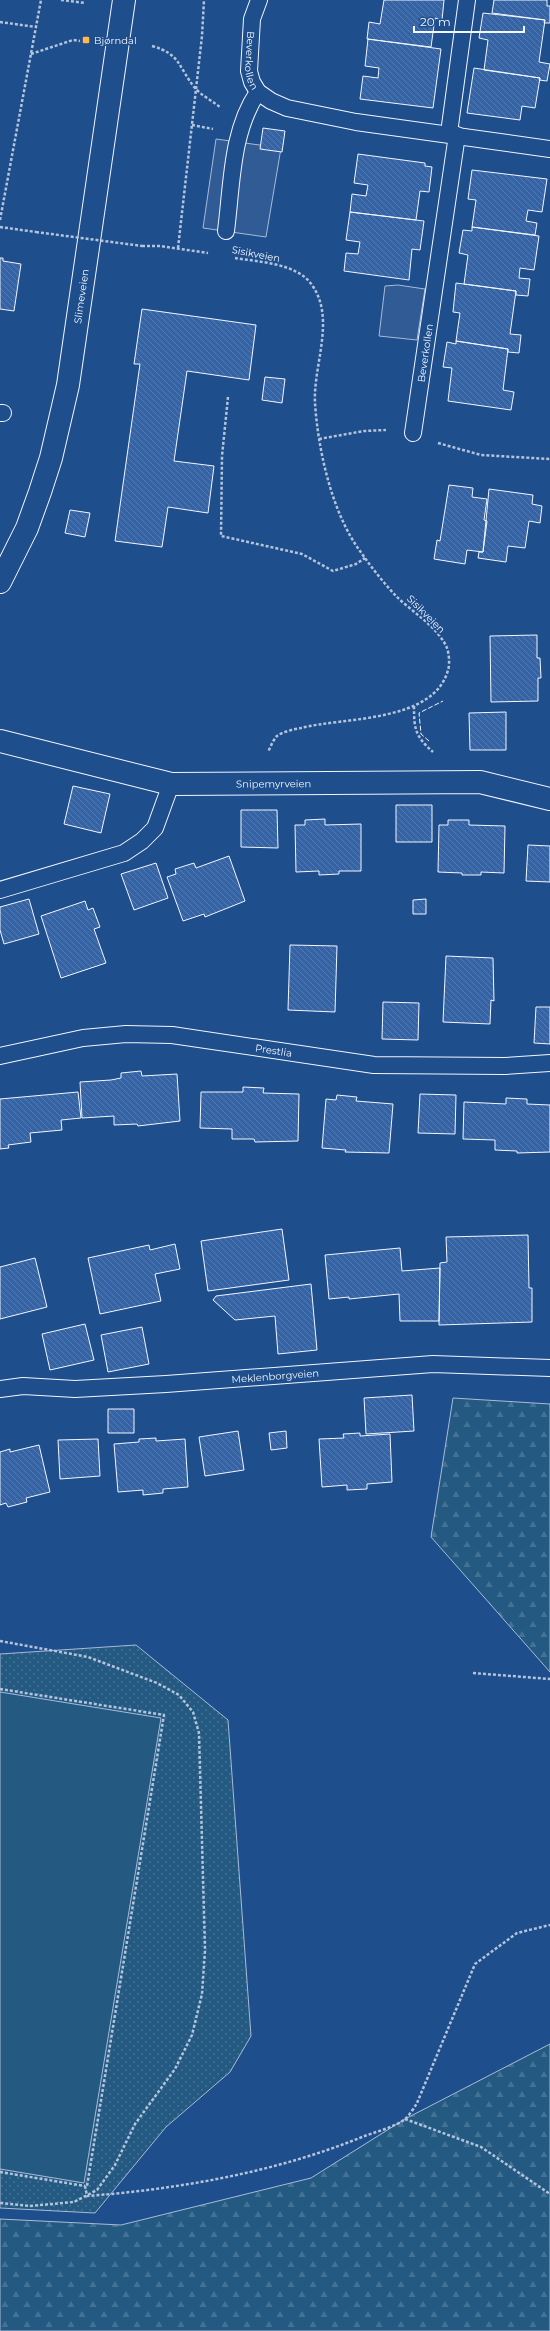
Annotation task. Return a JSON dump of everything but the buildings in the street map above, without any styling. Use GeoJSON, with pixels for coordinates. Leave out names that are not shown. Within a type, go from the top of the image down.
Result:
{"type":"FeatureCollection","features":[{"type":"Feature","properties":{"kind":"street","name":"Slimeveien"},"geometry":{"type":"LineString","coordinates":[[0,582],[26,528],[40,492],[64,406],[73,355],[124,0]]}},
{"type":"Feature","properties":{"kind":"street","name":"Snipemyrveien"},"geometry":{"type":"LineString","coordinates":[[0,741],[171,784],[255,785],[480,782],[550,799]]}},
{"type":"Feature","properties":{"kind":"lane","name":"Beverkollen"},"geometry":{"type":"LineString","coordinates":[[259,0],[252,19],[249,46],[249,71],[252,82],[258,92],[287,108],[356,122],[453,134],[550,149]]}},
{"type":"Feature","properties":{"kind":"lane","name":"Beverkollen"},"geometry":{"type":"LineString","coordinates":[[413,433],[453,134],[467,0]]}},
{"type":"Feature","properties":{"kind":"lane"},"geometry":{"type":"LineString","coordinates":[[226,231],[239,135],[248,106],[258,92]]}},
{"type":"Feature","properties":{"kind":"lane"},"geometry":{"type":"LineString","coordinates":[[0,890],[124,853],[142,841],[155,828],[171,784]]}},
{"type":"Feature","properties":{"kind":"lane","name":"Prestlia"},"geometry":{"type":"LineString","coordinates":[[0,1056],[83,1038],[126,1034],[172,1035],[374,1065],[505,1066],[550,1063]]}},
{"type":"Feature","properties":{"kind":"lane","name":"Meklenborgveien"},"geometry":{"type":"LineString","coordinates":[[0,1389],[23,1386],[75,1389],[166,1384],[433,1364],[550,1368]]}},
{"type":"Feature","properties":{"kind":"path"},"geometry":{"type":"LineString","coordinates":[[0,220],[41,0]]}},
{"type":"Feature","properties":{"kind":"path"},"geometry":{"type":"LineString","coordinates":[[61,0],[85,3]]}},
{"type":"Feature","properties":{"kind":"path"},"geometry":{"type":"LineString","coordinates":[[178,248],[196,89],[204,0]]}},
{"type":"Feature","properties":{"kind":"path"},"geometry":{"type":"LineString","coordinates":[[0,22],[36,27]]}},
{"type":"Feature","properties":{"kind":"path"},"geometry":{"type":"LineString","coordinates":[[31,54],[73,40],[80,41]]}},
{"type":"Feature","properties":{"kind":"path"},"geometry":{"type":"LineString","coordinates":[[152,46],[167,50],[173,54],[196,89],[243,124]]}},
{"type":"Feature","properties":{"kind":"path","name":"Sisikveien"},"geometry":{"type":"LineString","coordinates":[[0,227],[142,246],[178,248],[216,254]]}},
{"type":"Feature","properties":{"kind":"path","name":"Sisikveien"},"geometry":{"type":"LineString","coordinates":[[231,257],[282,267],[298,272],[312,285],[320,302],[322,322],[316,375],[315,403],[319,439],[334,501],[357,547],[365,558],[397,597],[435,632],[447,649],[449,668],[441,688],[414,706],[378,715],[321,722],[276,737],[268,751],[255,785]]}},
{"type":"Feature","properties":{"kind":"path"},"geometry":{"type":"LineString","coordinates":[[228,397],[222,456],[221,536],[302,554],[333,571],[356,564],[365,558]]}},
{"type":"Feature","properties":{"kind":"path"},"geometry":{"type":"LineString","coordinates":[[319,439],[364,431],[393,430],[413,433],[442,445],[481,455],[550,459]]}},
{"type":"Feature","properties":{"kind":"path"},"geometry":{"type":"LineString","coordinates":[[414,706],[414,725],[417,736],[436,754]]}},
{"type":"Feature","properties":{"kind":"path"},"geometry":{"type":"LineString","coordinates":[[0,1641],[15,1642],[88,1657],[157,1683],[179,1695],[193,1712],[199,1733],[205,1950],[198,2015],[192,2035],[175,2069],[135,2124],[115,2166],[97,2190],[74,2202],[30,2206],[0,2203]]}},
{"type":"Feature","properties":{"kind":"path"},"geometry":{"type":"LineString","coordinates":[[473,1673],[550,1679]]}},
{"type":"Feature","properties":{"kind":"path"},"geometry":{"type":"LineString","coordinates":[[0,1689],[164,1715],[87,2186],[85,2186],[87,2196]]}},
{"type":"Feature","properties":{"kind":"path"},"geometry":{"type":"LineString","coordinates":[[87,2196],[122,2194],[210,2181],[273,2166],[335,2148],[405,2119],[417,2103],[475,1964],[517,1933],[550,1925]]}},
{"type":"Feature","properties":{"kind":"path"},"geometry":{"type":"LineString","coordinates":[[405,2119],[481,2147],[550,2194]]}},
{"type":"Feature","properties":{"kind":"path"},"geometry":{"type":"LineString","coordinates":[[0,2172],[85,2186]]}},
{"type":"Feature","properties":{"kind":"green space"},"geometry":{"type":"Polygon","coordinates":[[[453,1398],[550,1404],[550,1672],[431,1537],[453,1398]]]}},
{"type":"Feature","properties":{"kind":"green space"},"geometry":{"type":"Polygon","coordinates":[[[136,1645],[228,1720],[251,2036],[230,2072],[166,2127],[95,2213],[0,2208],[0,1654],[136,1645]]]}},
{"type":"Feature","properties":{"kind":"green space"},"geometry":{"type":"Polygon","coordinates":[[[0,1692],[161,1718],[84,2183],[0,2169],[0,1692]]]}},
{"type":"Feature","properties":{"kind":"green space"},"geometry":{"type":"Polygon","coordinates":[[[550,2044],[550,2331],[0,2331],[0,2219],[121,2225],[311,2178],[405,2119],[550,2044]]]}},
{"type":"Feature","properties":{"kind":"shaded area"},"geometry":{"type":"Polygon","coordinates":[[[216,139],[281,148],[266,237],[203,228],[216,139]]]}},
{"type":"Feature","properties":{"kind":"shaded area"},"geometry":{"type":"Polygon","coordinates":[[[398,285],[425,289],[417,340],[379,336],[385,286],[398,285]]]}},
{"type":"Feature","properties":{"kind":"fence"},"geometry":{"type":"LineString","coordinates":[[429,741],[421,734],[419,713],[443,701]]}},
{"type":"Feature","properties":{"kind":"place","name":"Bjørndal"},"geometry":{"type":"Point","coordinates":[86,40]}}]}
